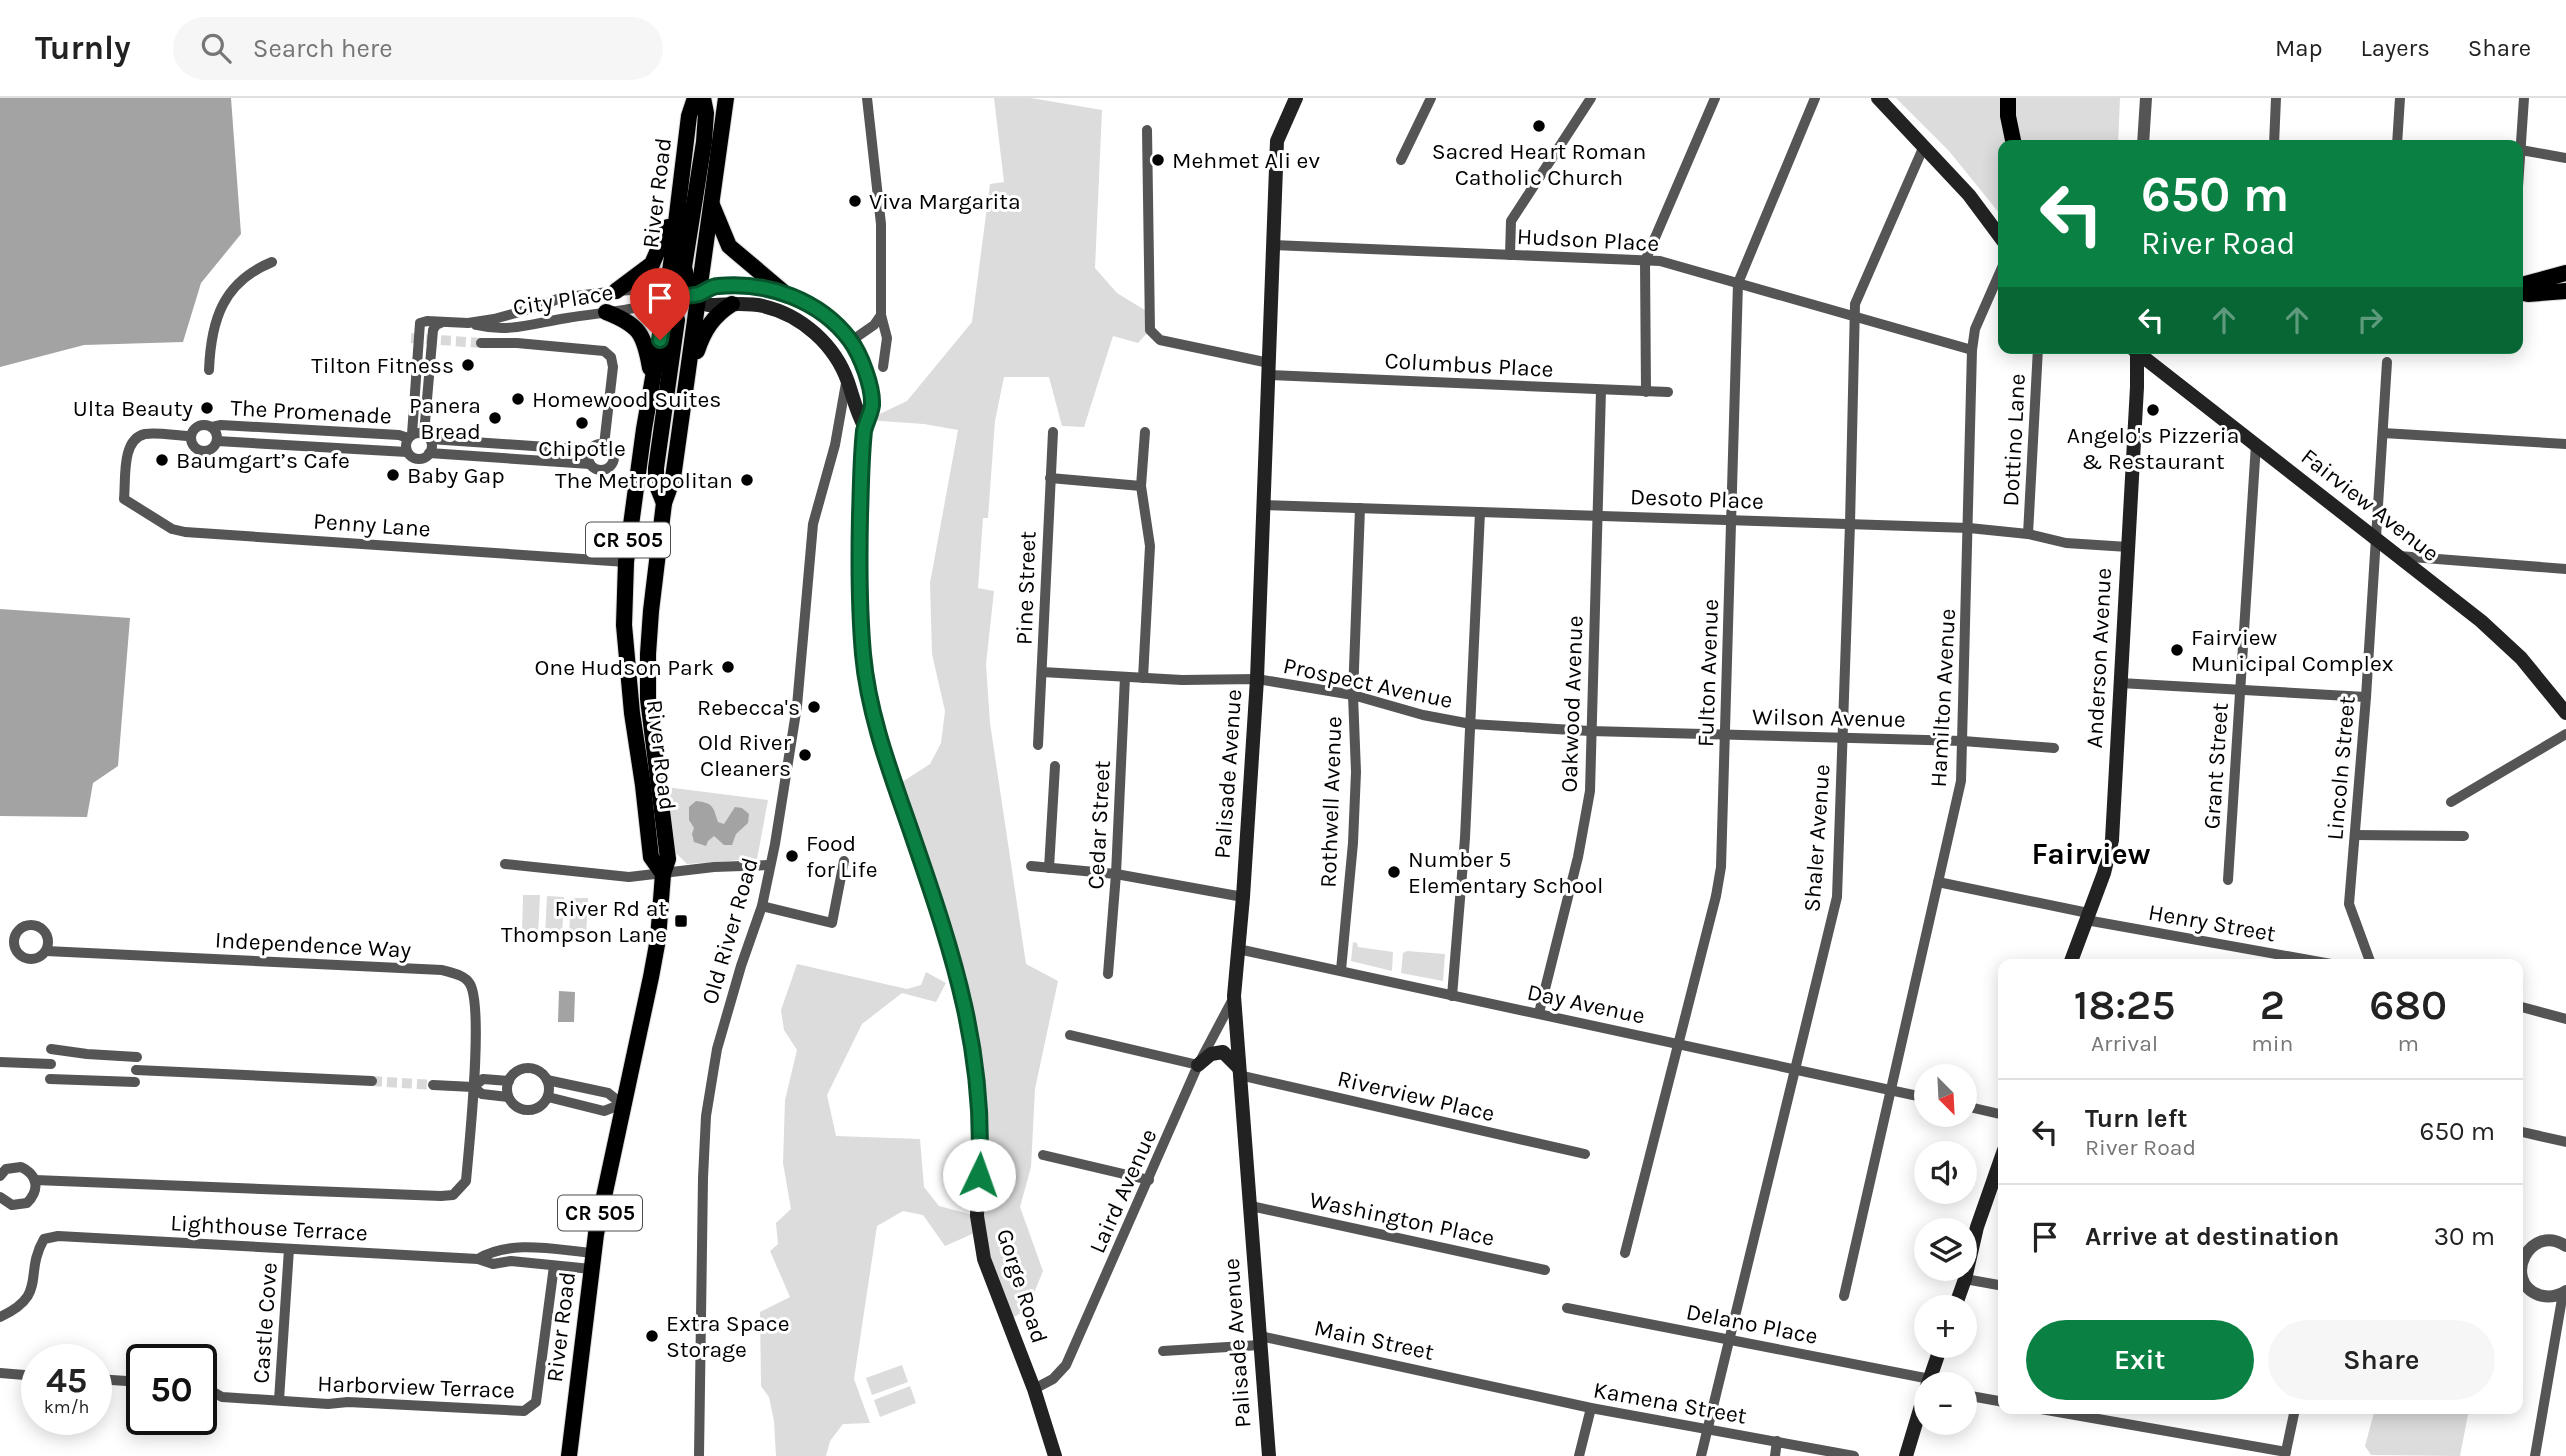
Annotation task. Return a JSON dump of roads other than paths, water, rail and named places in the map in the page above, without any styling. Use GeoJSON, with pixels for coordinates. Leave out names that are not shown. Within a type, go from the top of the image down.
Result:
{"type":"FeatureCollection","features":[{"type":"Feature","properties":{"kind":"main road","name":"River Road"},"geometry":{"type":"LineString","coordinates":[[663,874],[650,857],[632,713],[624,625],[626,562],[667,297],[689,116],[695,98]]}},
{"type":"Feature","properties":{"kind":"main road"},"geometry":{"type":"LineString","coordinates":[[698,294],[685,276],[684,267],[704,142],[704,98]]}},
{"type":"Feature","properties":{"kind":"main road","name":"River Road"},"geometry":{"type":"LineString","coordinates":[[569,1456],[592,1261],[622,1104],[651,977],[658,939],[663,874],[668,859],[648,699],[648,654],[664,503],[673,478],[726,98]]}},
{"type":"Feature","properties":{"kind":"main road","name":"Palisade Avenue"},"geometry":{"type":"LineString","coordinates":[[1269,1456],[1234,996],[1257,679],[1277,141],[1296,98]]}},
{"type":"Feature","properties":{"kind":"main road"},"geometry":{"type":"LineString","coordinates":[[1878,98],[1969,195],[1998,234]]}},
{"type":"Feature","properties":{"kind":"main road"},"geometry":{"type":"LineString","coordinates":[[2008,98],[2008,116],[2013,140]]}},
{"type":"Feature","properties":{"kind":"main road"},"geometry":{"type":"LineString","coordinates":[[616,291],[652,264],[661,250],[678,198]]}},
{"type":"Feature","properties":{"kind":"main road"},"geometry":{"type":"LineString","coordinates":[[711,203],[729,246],[788,295]]}},
{"type":"Feature","properties":{"kind":"main road"},"geometry":{"type":"LineString","coordinates":[[2523,285],[2566,273]]}},
{"type":"Feature","properties":{"kind":"main road","name":"Gorge Road"},"geometry":{"type":"LineString","coordinates":[[667,297],[698,294],[714,286],[764,288],[788,295],[815,308],[831,321],[851,341],[866,371],[872,404],[865,428],[859,584],[866,683],[879,738],[929,883],[962,993],[973,1044],[981,1110],[977,1216],[980,1237],[991,1281],[1034,1389],[1055,1456]]}},
{"type":"Feature","properties":{"kind":"main road"},"geometry":{"type":"LineString","coordinates":[[2523,293],[2566,291]]}},
{"type":"Feature","properties":{"kind":"main road","name":"Gorge Road"},"geometry":{"type":"LineString","coordinates":[[698,294],[708,305],[762,306],[801,323],[833,351],[847,379],[854,407],[865,428]]}},
{"type":"Feature","properties":{"kind":"main road"},"geometry":{"type":"LineString","coordinates":[[664,503],[656,483],[656,468],[677,320],[673,304],[667,297]]}},
{"type":"Feature","properties":{"kind":"main road"},"geometry":{"type":"LineString","coordinates":[[684,386],[711,320],[733,304]]}},
{"type":"Feature","properties":{"kind":"main road"},"geometry":{"type":"LineString","coordinates":[[606,312],[626,320],[638,329],[645,342],[652,383]]}},
{"type":"Feature","properties":{"kind":"main road","name":"Anderson Avenue"},"geometry":{"type":"LineString","coordinates":[[2072,959],[2104,873],[2112,840],[2137,387],[2135,354]]}},
{"type":"Feature","properties":{"kind":"main road","name":"Fairview Avenue"},"geometry":{"type":"LineString","coordinates":[[2141,354],[2501,639],[2536,674],[2566,712]]}},
{"type":"Feature","properties":{"kind":"main road"},"geometry":{"type":"LineString","coordinates":[[1198,1065],[1217,1052],[1227,1054],[1238,1071]]}},
{"type":"Feature","properties":{"kind":"main road"},"geometry":{"type":"LineString","coordinates":[[1977,1227],[1998,1174]]}},
{"type":"Feature","properties":{"kind":"main road"},"geometry":{"type":"LineString","coordinates":[[1906,1456],[1914,1429]]}},
{"type":"Feature","properties":{"kind":"street"},"geometry":{"type":"LineString","coordinates":[[867,98],[881,224],[881,315],[887,338],[883,368]]}},
{"type":"Feature","properties":{"kind":"street"},"geometry":{"type":"LineString","coordinates":[[1401,160],[1431,98]]}},
{"type":"Feature","properties":{"kind":"street"},"geometry":{"type":"LineString","coordinates":[[1510,255],[1511,221],[1591,98]]}},
{"type":"Feature","properties":{"kind":"street"},"geometry":{"type":"LineString","coordinates":[[1646,392],[1645,261],[1715,98]]}},
{"type":"Feature","properties":{"kind":"street","name":"Fulton Avenue"},"geometry":{"type":"LineString","coordinates":[[1625,1253],[1721,867],[1738,283],[1815,98]]}},
{"type":"Feature","properties":{"kind":"street"},"geometry":{"type":"LineString","coordinates":[[2143,140],[2146,98]]}},
{"type":"Feature","properties":{"kind":"street"},"geometry":{"type":"LineString","coordinates":[[2274,140],[2276,98]]}},
{"type":"Feature","properties":{"kind":"street"},"geometry":{"type":"LineString","coordinates":[[2397,140],[2400,98]]}},
{"type":"Feature","properties":{"kind":"street"},"geometry":{"type":"LineString","coordinates":[[2522,140],[2524,98]]}},
{"type":"Feature","properties":{"kind":"street","name":"Columbus Place"},"geometry":{"type":"LineString","coordinates":[[1147,130],[1148,323],[1154,336],[1268,369],[1668,392]]}},
{"type":"Feature","properties":{"kind":"street","name":"Shaler Avenue"},"geometry":{"type":"LineString","coordinates":[[1701,1456],[1837,897],[1855,304],[1924,146]]}},
{"type":"Feature","properties":{"kind":"street"},"geometry":{"type":"LineString","coordinates":[[2523,150],[2566,158]]}},
{"type":"Feature","properties":{"kind":"street","name":"Hudson Place"},"geometry":{"type":"LineString","coordinates":[[1273,246],[1660,261],[1972,350]]}},
{"type":"Feature","properties":{"kind":"street"},"geometry":{"type":"LineString","coordinates":[[209,370],[210,349],[219,310],[228,294],[248,274],[272,262]]}},
{"type":"Feature","properties":{"kind":"street","name":"Hamilton Avenue"},"geometry":{"type":"LineString","coordinates":[[1844,1297],[1961,781],[1972,350],[1975,330],[1998,277]]}},
{"type":"Feature","properties":{"kind":"street","name":"City Place"},"geometry":{"type":"LineString","coordinates":[[468,323],[494,319],[560,298],[647,289],[667,297]]}},
{"type":"Feature","properties":{"kind":"street","name":"City Place"},"geometry":{"type":"LineString","coordinates":[[443,322],[516,329],[563,318],[647,307],[667,297]]}},
{"type":"Feature","properties":{"kind":"street"},"geometry":{"type":"LineString","coordinates":[[851,341],[874,325],[881,315]]}},
{"type":"Feature","properties":{"kind":"street"},"geometry":{"type":"LineString","coordinates":[[443,322],[420,323],[407,452],[415,458],[429,453],[590,464],[598,470],[612,465],[614,455],[609,447],[599,444],[589,454],[590,464]]}},
{"type":"Feature","properties":{"kind":"street"},"geometry":{"type":"LineString","coordinates":[[429,453],[431,449],[427,437],[433,330],[443,322]]}},
{"type":"Feature","properties":{"kind":"street","name":"City Place"},"geometry":{"type":"LineString","coordinates":[[481,343],[604,351],[611,356],[613,367],[604,445]]}},
{"type":"Feature","properties":{"kind":"street","name":"Dottino Lane"},"geometry":{"type":"LineString","coordinates":[[2028,534],[2038,354]]}},
{"type":"Feature","properties":{"kind":"street","name":"Lincoln Street"},"geometry":{"type":"LineString","coordinates":[[2369,959],[2349,904],[2366,697],[2387,362]]}},
{"type":"Feature","properties":{"kind":"street","name":"Old River Road"},"geometry":{"type":"LineString","coordinates":[[699,1456],[706,1116],[726,1013],[762,906],[770,866],[797,706],[813,524],[835,445],[847,379]]}},
{"type":"Feature","properties":{"kind":"street","name":"Oakwood Avenue"},"geometry":{"type":"LineString","coordinates":[[1539,1013],[1586,821],[1590,791],[1601,390]]}},
{"type":"Feature","properties":{"kind":"street"},"geometry":{"type":"LineString","coordinates":[[201,425],[212,427],[217,441],[212,448],[204,450],[193,445],[191,436],[194,429],[201,425]]}},
{"type":"Feature","properties":{"kind":"street","name":"The Promenade"},"geometry":{"type":"LineString","coordinates":[[212,427],[410,436]]}},
{"type":"Feature","properties":{"kind":"street","name":"Pine Street"},"geometry":{"type":"LineString","coordinates":[[1038,745],[1053,432]]}},
{"type":"Feature","properties":{"kind":"street"},"geometry":{"type":"LineString","coordinates":[[1143,678],[1150,546],[1141,486],[1145,432]]}},
{"type":"Feature","properties":{"kind":"street"},"geometry":{"type":"LineString","coordinates":[[2382,433],[2566,444]]}},
{"type":"Feature","properties":{"kind":"street","name":"Penny Lane"},"geometry":{"type":"LineString","coordinates":[[191,436],[145,434],[135,439],[128,447],[124,499],[172,529],[626,562]]}},
{"type":"Feature","properties":{"kind":"street"},"geometry":{"type":"LineString","coordinates":[[410,436],[591,450]]}},
{"type":"Feature","properties":{"kind":"street","name":"The Promenade"},"geometry":{"type":"LineString","coordinates":[[217,441],[407,452]]}},
{"type":"Feature","properties":{"kind":"street","name":"Grant Street"},"geometry":{"type":"LineString","coordinates":[[2228,880],[2256,444]]}},
{"type":"Feature","properties":{"kind":"street"},"geometry":{"type":"LineString","coordinates":[[1050,478],[1141,486]]}},
{"type":"Feature","properties":{"kind":"street","name":"Desoto Place"},"geometry":{"type":"LineString","coordinates":[[1263,505],[1969,528],[2028,534],[2066,543],[2128,547]]}},
{"type":"Feature","properties":{"kind":"street","name":"Rothwell Avenue"},"geometry":{"type":"LineString","coordinates":[[1341,970],[1353,843],[1356,772],[1353,695],[1360,508]]}},
{"type":"Feature","properties":{"kind":"street"},"geometry":{"type":"LineString","coordinates":[[1452,996],[1465,838],[1480,512]]}},
{"type":"Feature","properties":{"kind":"street"},"geometry":{"type":"LineString","coordinates":[[2398,556],[2566,569]]}},
{"type":"Feature","properties":{"kind":"street","name":"Prospect Avenue"},"geometry":{"type":"LineString","coordinates":[[1042,672],[1143,678],[1257,679],[1353,695],[1423,715],[1471,724],[1645,732]]}},
{"type":"Feature","properties":{"kind":"street","name":"Cedar Street"},"geometry":{"type":"LineString","coordinates":[[1108,974],[1116,874],[1125,677]]}},
{"type":"Feature","properties":{"kind":"street"},"geometry":{"type":"LineString","coordinates":[[2120,683],[2366,697]]}},
{"type":"Feature","properties":{"kind":"street","name":"Wilson Avenue"},"geometry":{"type":"LineString","coordinates":[[1645,732],[1843,736],[2054,748]]}},
{"type":"Feature","properties":{"kind":"street"},"geometry":{"type":"LineString","coordinates":[[2451,802],[2566,734]]}},
{"type":"Feature","properties":{"kind":"street"},"geometry":{"type":"LineString","coordinates":[[1049,868],[1055,766]]}},
{"type":"Feature","properties":{"kind":"street"},"geometry":{"type":"LineString","coordinates":[[2355,835],[2464,836]]}},
{"type":"Feature","properties":{"kind":"street"},"geometry":{"type":"LineString","coordinates":[[762,906],[832,923],[844,861]]}},
{"type":"Feature","properties":{"kind":"street"},"geometry":{"type":"LineString","coordinates":[[505,864],[629,877],[714,867],[770,866]]}},
{"type":"Feature","properties":{"kind":"street"},"geometry":{"type":"LineString","coordinates":[[1031,866],[1116,874],[1243,897]]}},
{"type":"Feature","properties":{"kind":"street","name":"Henry Street"},"geometry":{"type":"LineString","coordinates":[[1938,882],[2087,917],[2305,959]]}},
{"type":"Feature","properties":{"kind":"street","name":"Day Avenue"},"geometry":{"type":"LineString","coordinates":[[1238,949],[1914,1095]]}},
{"type":"Feature","properties":{"kind":"street","name":"Independence Way"},"geometry":{"type":"LineString","coordinates":[[0,1176],[6,1169],[21,1167],[35,1180],[441,1196],[453,1195],[466,1181],[473,1087],[475,998],[470,982],[457,974],[442,970],[46,951]]}},
{"type":"Feature","properties":{"kind":"street","name":"Laird Avenue"},"geometry":{"type":"LineString","coordinates":[[1034,1389],[1054,1379],[1066,1365],[1198,1065],[1234,996]]}},
{"type":"Feature","properties":{"kind":"street"},"geometry":{"type":"LineString","coordinates":[[2523,1007],[2566,1019]]}},
{"type":"Feature","properties":{"kind":"street"},"geometry":{"type":"LineString","coordinates":[[1070,1035],[1198,1065]]}},
{"type":"Feature","properties":{"kind":"street"},"geometry":{"type":"LineString","coordinates":[[51,1049],[137,1057]]}},
{"type":"Feature","properties":{"kind":"street"},"geometry":{"type":"LineString","coordinates":[[0,1062],[51,1064]]}},
{"type":"Feature","properties":{"kind":"street"},"geometry":{"type":"LineString","coordinates":[[547,1080],[548,1097],[538,1108],[524,1110],[512,1103],[508,1097],[509,1080],[516,1072],[528,1068],[539,1071],[547,1080],[608,1093],[622,1104]]}},
{"type":"Feature","properties":{"kind":"street"},"geometry":{"type":"LineString","coordinates":[[136,1070],[372,1081]]}},
{"type":"Feature","properties":{"kind":"street","name":"Riverview Place"},"geometry":{"type":"LineString","coordinates":[[1238,1071],[1585,1154]]}},
{"type":"Feature","properties":{"kind":"street"},"geometry":{"type":"LineString","coordinates":[[50,1079],[135,1082]]}},
{"type":"Feature","properties":{"kind":"street"},"geometry":{"type":"LineString","coordinates":[[473,1087],[483,1079],[509,1080]]}},
{"type":"Feature","properties":{"kind":"street"},"geometry":{"type":"LineString","coordinates":[[433,1085],[473,1087],[482,1094],[508,1097]]}},
{"type":"Feature","properties":{"kind":"street"},"geometry":{"type":"LineString","coordinates":[[548,1097],[604,1111],[622,1104]]}},
{"type":"Feature","properties":{"kind":"street"},"geometry":{"type":"LineString","coordinates":[[1978,1109],[1998,1114]]}},
{"type":"Feature","properties":{"kind":"street"},"geometry":{"type":"LineString","coordinates":[[2523,1132],[2566,1142]]}},
{"type":"Feature","properties":{"kind":"street"},"geometry":{"type":"LineString","coordinates":[[1042,1156],[1149,1180]]}},
{"type":"Feature","properties":{"kind":"street"},"geometry":{"type":"LineString","coordinates":[[0,1197],[12,1205],[27,1203],[36,1191],[35,1180]]}},
{"type":"Feature","properties":{"kind":"street","name":"Washington Place"},"geometry":{"type":"LineString","coordinates":[[1251,1206],[1545,1270]]}},
{"type":"Feature","properties":{"kind":"street","name":"Lighthouse Terrace"},"geometry":{"type":"LineString","coordinates":[[0,1317],[23,1304],[28,1298],[32,1292],[37,1251],[44,1239],[58,1236],[478,1259],[493,1264],[511,1261],[554,1266],[592,1261]]}},
{"type":"Feature","properties":{"kind":"street"},"geometry":{"type":"LineString","coordinates":[[2523,1253],[2540,1242],[2551,1240],[2566,1246]]}},
{"type":"Feature","properties":{"kind":"street","name":"Lighthouse Terrace"},"geometry":{"type":"LineString","coordinates":[[478,1259],[492,1251],[513,1247],[592,1261]]}},
{"type":"Feature","properties":{"kind":"street","name":"Castle Cove"},"geometry":{"type":"LineString","coordinates":[[279,1400],[289,1249]]}},
{"type":"Feature","properties":{"kind":"street","name":"Harborview Terrace"},"geometry":{"type":"LineString","coordinates":[[217,1394],[222,1397],[524,1411],[536,1402],[554,1266]]}},
{"type":"Feature","properties":{"kind":"street"},"geometry":{"type":"LineString","coordinates":[[2523,1279],[2533,1292],[2553,1297],[2564,1292]]}},
{"type":"Feature","properties":{"kind":"street"},"geometry":{"type":"LineString","coordinates":[[1976,1281],[1998,1285]]}},
{"type":"Feature","properties":{"kind":"street"},"geometry":{"type":"LineString","coordinates":[[2535,1456],[2564,1292]]}},
{"type":"Feature","properties":{"kind":"street","name":"Delano Place"},"geometry":{"type":"LineString","coordinates":[[1567,1307],[1729,1339],[1914,1382]]}},
{"type":"Feature","properties":{"kind":"street","name":"Main Street"},"geometry":{"type":"LineString","coordinates":[[1163,1351],[1260,1340],[1480,1383]]}},
{"type":"Feature","properties":{"kind":"street"},"geometry":{"type":"LineString","coordinates":[[0,1373],[21,1375]]}},
{"type":"Feature","properties":{"kind":"street","name":"Kamena Street"},"geometry":{"type":"LineString","coordinates":[[1480,1383],[1591,1408],[1853,1456]]}},
{"type":"Feature","properties":{"kind":"street"},"geometry":{"type":"LineString","coordinates":[[1977,1397],[1998,1401]]}},
{"type":"Feature","properties":{"kind":"street"},"geometry":{"type":"LineString","coordinates":[[1579,1456],[1591,1408]]}},
{"type":"Feature","properties":{"kind":"street"},"geometry":{"type":"LineString","coordinates":[[2069,1414],[2286,1454],[2294,1414]]}},
{"type":"Feature","properties":{"kind":"street"},"geometry":{"type":"LineString","coordinates":[[1775,1456],[1777,1441]]}},
{"type":"Feature","properties":{"kind":"tunnel"},"geometry":{"type":"LineString","coordinates":[[411,338],[481,343]]}},
{"type":"Feature","properties":{"kind":"tunnel"},"geometry":{"type":"LineString","coordinates":[[372,1081],[433,1085]]}},
{"type":"Feature","properties":{"kind":"place","name":"Sacred Heart Roman Catholic Church"},"geometry":{"type":"Point","coordinates":[1539,126]}},
{"type":"Feature","properties":{"kind":"place","name":"Mehmet Ali ev"},"geometry":{"type":"Point","coordinates":[1158,160]}},
{"type":"Feature","properties":{"kind":"place","name":"Viva Margarita"},"geometry":{"type":"Point","coordinates":[855,201]}},
{"type":"Feature","properties":{"kind":"place","name":"Tilton Fitness"},"geometry":{"type":"Point","coordinates":[468,365]}},
{"type":"Feature","properties":{"kind":"place","name":"Homewood Suites"},"geometry":{"type":"Point","coordinates":[518,399]}},
{"type":"Feature","properties":{"kind":"place","name":"Ulta Beauty"},"geometry":{"type":"Point","coordinates":[207,408]}},
{"type":"Feature","properties":{"kind":"place","name":"Angelo's Pizzeria & Restaurant"},"geometry":{"type":"Point","coordinates":[2153,410]}},
{"type":"Feature","properties":{"kind":"place","name":"Panera Bread"},"geometry":{"type":"Point","coordinates":[495,418]}},
{"type":"Feature","properties":{"kind":"place","name":"Chipotle"},"geometry":{"type":"Point","coordinates":[582,423]}},
{"type":"Feature","properties":{"kind":"place","name":"Baumgart’s Cafe"},"geometry":{"type":"Point","coordinates":[162,460]}},
{"type":"Feature","properties":{"kind":"place","name":"Baby Gap"},"geometry":{"type":"Point","coordinates":[393,475]}},
{"type":"Feature","properties":{"kind":"place","name":"The Metropolitan"},"geometry":{"type":"Point","coordinates":[747,480]}},
{"type":"Feature","properties":{"kind":"place","name":"Fairview Municipal Complex"},"geometry":{"type":"Point","coordinates":[2177,650]}},
{"type":"Feature","properties":{"kind":"place","name":"One Hudson Park"},"geometry":{"type":"Point","coordinates":[728,667]}},
{"type":"Feature","properties":{"kind":"place","name":"Rebecca's"},"geometry":{"type":"Point","coordinates":[814,707]}},
{"type":"Feature","properties":{"kind":"place","name":"Old River Cleaners"},"geometry":{"type":"Point","coordinates":[805,755]}},
{"type":"Feature","properties":{"kind":"place","name":"Food for Life"},"geometry":{"type":"Point","coordinates":[792,856]}},
{"type":"Feature","properties":{"kind":"place","name":"Number 5 Elementary School"},"geometry":{"type":"Point","coordinates":[1394,872]}},
{"type":"Feature","properties":{"kind":"place","name":"River Rd at Thompson Lane"},"geometry":{"type":"Point","coordinates":[681,921]}},
{"type":"Feature","properties":{"kind":"place","name":"Extra Space Storage"},"geometry":{"type":"Point","coordinates":[652,1336]}},
{"type":"Feature","properties":{"kind":"district","name":"Fairview"},"geometry":{"type":"Point","coordinates":[2091,854]}}]}
